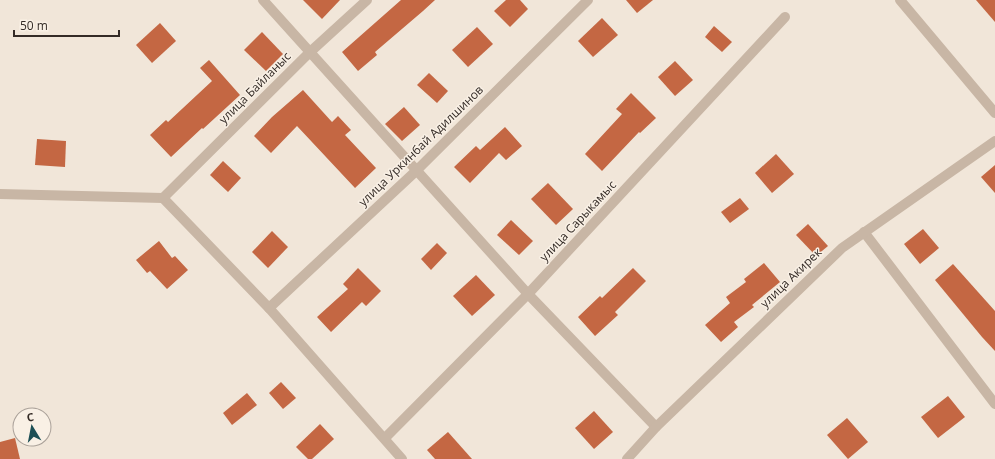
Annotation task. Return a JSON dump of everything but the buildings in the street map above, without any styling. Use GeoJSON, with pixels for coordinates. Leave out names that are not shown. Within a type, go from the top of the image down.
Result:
{"type":"FeatureCollection","features":[{"type":"Feature","properties":{"kind":"street"},"geometry":{"type":"LineString","coordinates":[[263,0],[309,53],[528,294],[656,427]]}},
{"type":"Feature","properties":{"kind":"street","name":"улица Байланыс"},"geometry":{"type":"LineString","coordinates":[[163,198],[309,53],[367,0]]}},
{"type":"Feature","properties":{"kind":"street","name":"улица Уркинбай Адилшинов"},"geometry":{"type":"LineString","coordinates":[[269,308],[416,171],[588,0]]}},
{"type":"Feature","properties":{"kind":"street"},"geometry":{"type":"LineString","coordinates":[[900,0],[995,114]]}},
{"type":"Feature","properties":{"kind":"street","name":"улица Сарыкамыс"},"geometry":{"type":"LineString","coordinates":[[385,438],[528,294],[785,17]]}},
{"type":"Feature","properties":{"kind":"street","name":"улица Акирек"},"geometry":{"type":"LineString","coordinates":[[627,459],[656,427],[842,248],[995,141]]}},
{"type":"Feature","properties":{"kind":"street"},"geometry":{"type":"LineString","coordinates":[[0,194],[163,198],[269,308],[402,459]]}},
{"type":"Feature","properties":{"kind":"street"},"geometry":{"type":"LineString","coordinates":[[864,232],[995,404]]}}]}
